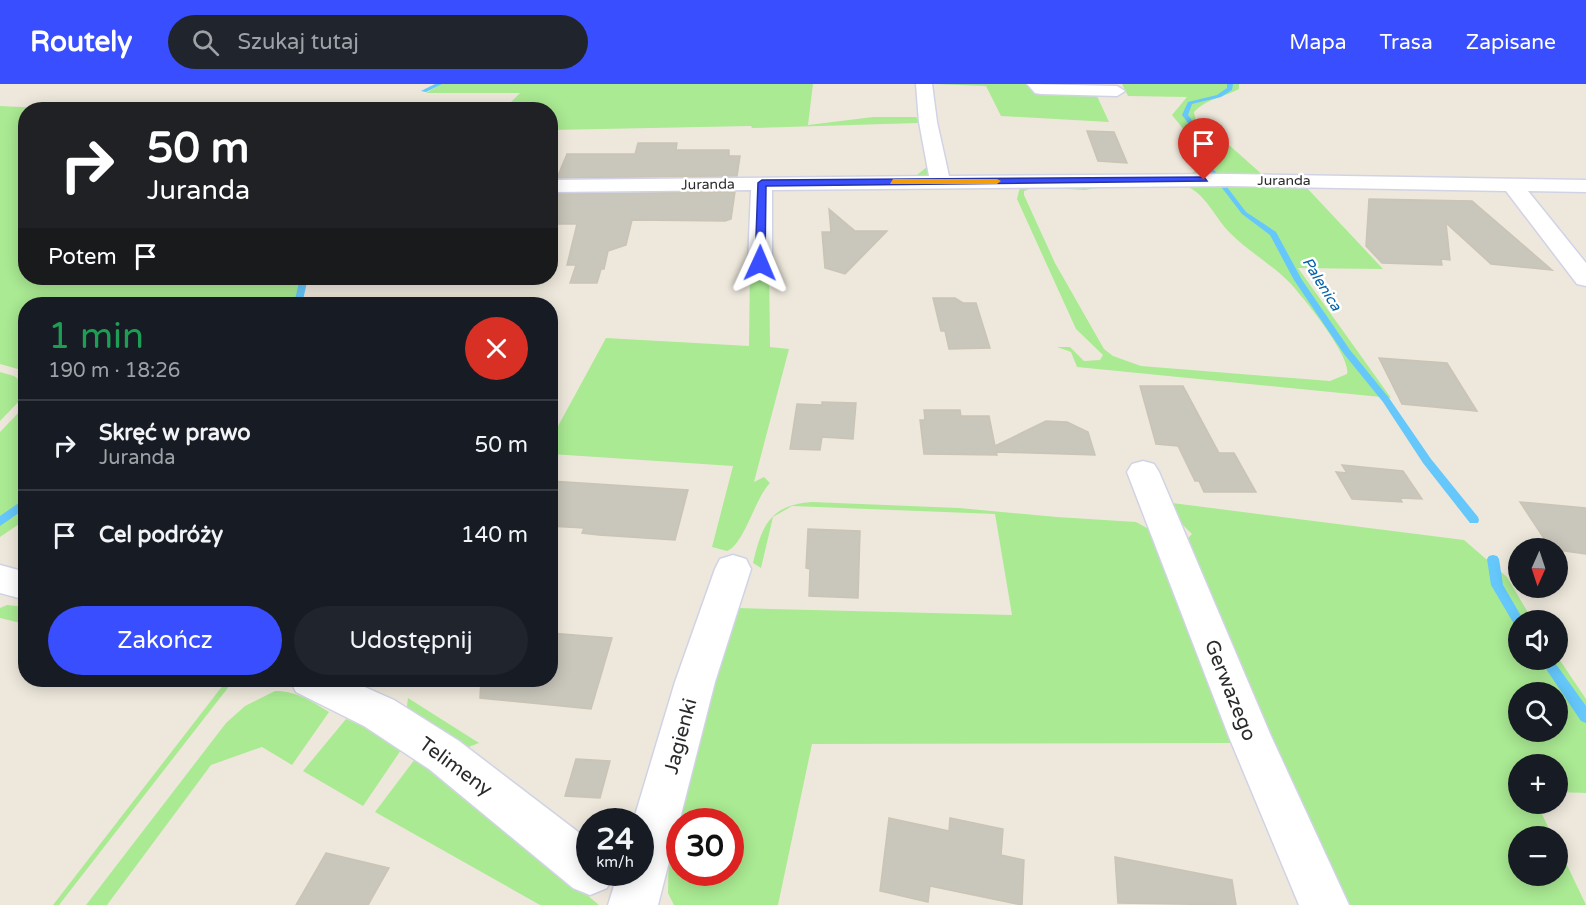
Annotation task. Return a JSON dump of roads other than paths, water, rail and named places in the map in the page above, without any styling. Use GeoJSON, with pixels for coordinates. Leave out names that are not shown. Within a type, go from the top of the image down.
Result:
{"type":"FeatureCollection","features":[{"type":"Feature","properties":{"kind":"street"},"geometry":{"type":"LineString","coordinates":[[924,84],[928,122],[940,182]]}},
{"type":"Feature","properties":{"kind":"street"},"geometry":{"type":"LineString","coordinates":[[1035,84],[1041,89],[1117,91]]}},
{"type":"Feature","properties":{"kind":"street","name":"Juranda"},"geometry":{"type":"LineString","coordinates":[[558,186],[1229,180],[1586,186]]}},
{"type":"Feature","properties":{"kind":"street"},"geometry":{"type":"LineString","coordinates":[[760,263],[762,183]]}},
{"type":"Feature","properties":{"kind":"street"},"geometry":{"type":"LineString","coordinates":[[1513,186],[1586,279]]}},
{"type":"Feature","properties":{"kind":"street","name":"Gerwazego"},"geometry":{"type":"LineString","coordinates":[[1143,472],[1250,737],[1324,905]]}},
{"type":"Feature","properties":{"kind":"street","name":"Jagienki"},"geometry":{"type":"LineString","coordinates":[[633,905],[695,682],[733,569]]}},
{"type":"Feature","properties":{"kind":"street"},"geometry":{"type":"LineString","coordinates":[[0,579],[18,584]]}},
{"type":"Feature","properties":{"kind":"street","name":"Telimeny"},"geometry":{"type":"LineString","coordinates":[[325,687],[379,713],[444,755],[576,860]]}},
{"type":"Feature","properties":{"kind":"street","name":"Telimeny"},"geometry":{"type":"LineString","coordinates":[[609,886],[633,905]]}},
{"type":"Feature","properties":{"kind":"waterway"},"geometry":{"type":"LineString","coordinates":[[424,91],[439,84]]}},
{"type":"Feature","properties":{"kind":"waterway","name":"Palenica"},"geometry":{"type":"LineString","coordinates":[[1230,84],[1230,89],[1219,96],[1190,103],[1185,115],[1197,131],[1205,162],[1244,213],[1273,234],[1298,280],[1347,352],[1386,400],[1427,461],[1474,520]]}},
{"type":"Feature","properties":{"kind":"waterway"},"geometry":{"type":"LineString","coordinates":[[300,297],[302,285]]}},
{"type":"Feature","properties":{"kind":"waterway"},"geometry":{"type":"LineString","coordinates":[[0,522],[18,508]]}},
{"type":"Feature","properties":{"kind":"waterway","name":"Palenica"},"geometry":{"type":"LineString","coordinates":[[1493,559],[1497,585],[1512,610]]}},
{"type":"Feature","properties":{"kind":"waterway","name":"Palenica"},"geometry":{"type":"LineString","coordinates":[[1553,670],[1586,717]]}}]}
